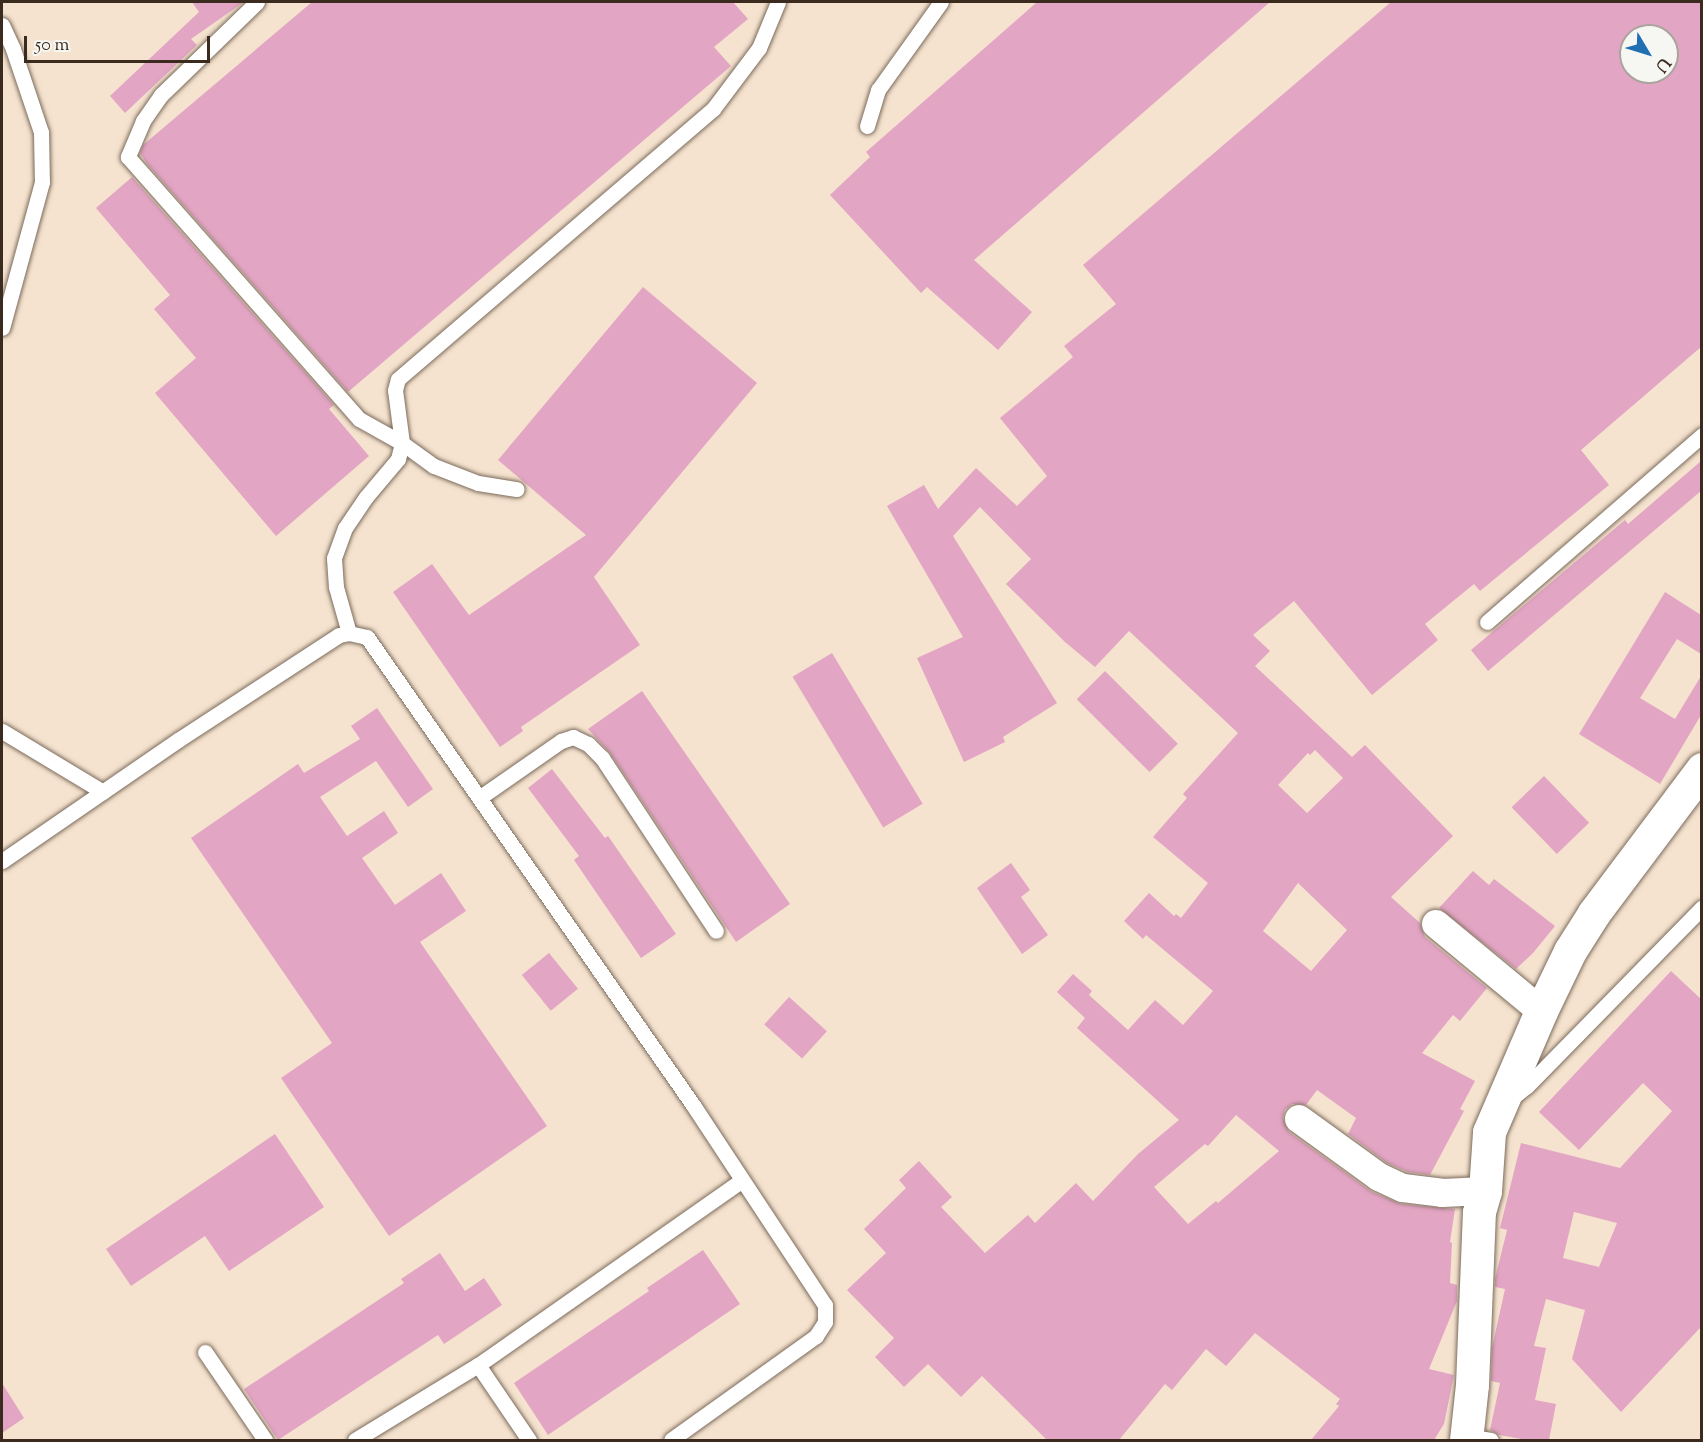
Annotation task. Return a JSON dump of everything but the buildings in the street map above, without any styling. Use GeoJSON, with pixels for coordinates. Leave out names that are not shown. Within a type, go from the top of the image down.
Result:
{"type":"FeatureCollection","features":[{"type":"Feature","properties":{"kind":"street"},"geometry":{"type":"LineString","coordinates":[[1474,1439],[1472,1384],[1479,1212],[1485,1191],[1489,1132],[1527,1048],[1540,1011],[1570,951],[1594,913],[1701,769]]}},
{"type":"Feature","properties":{"kind":"street"},"geometry":{"type":"LineString","coordinates":[[1436,924],[1540,1011]]}},
{"type":"Feature","properties":{"kind":"street"},"geometry":{"type":"LineString","coordinates":[[1299,1119],[1379,1177],[1403,1188],[1442,1193],[1485,1191]]}},
{"type":"Feature","properties":{"kind":"lane"},"geometry":{"type":"LineString","coordinates":[[257,2],[161,95],[143,121],[128,157],[359,420],[402,443],[434,466],[478,483],[517,489]]}},
{"type":"Feature","properties":{"kind":"lane"},"geometry":{"type":"LineString","coordinates":[[349,633],[336,587],[334,558],[345,528],[366,497],[398,459],[402,443],[395,390],[405,370],[714,109],[759,48],[778,2]]}},
{"type":"Feature","properties":{"kind":"lane"},"geometry":{"type":"LineString","coordinates":[[867,126],[878,90],[941,2]]}},
{"type":"Feature","properties":{"kind":"lane"},"geometry":{"type":"LineString","coordinates":[[2,25],[13,48],[41,132],[42,182],[2,328]]}},
{"type":"Feature","properties":{"kind":"lane"},"geometry":{"type":"LineString","coordinates":[[1487,622],[1701,435]]}},
{"type":"Feature","properties":{"kind":"lane"},"geometry":{"type":"LineString","coordinates":[[2,861],[339,635],[349,633],[368,637],[742,1180],[825,1305],[825,1322],[816,1336],[794,1354],[671,1440]]}},
{"type":"Feature","properties":{"kind":"lane"},"geometry":{"type":"LineString","coordinates":[[2,731],[103,792]]}},
{"type":"Feature","properties":{"kind":"lane"},"geometry":{"type":"LineString","coordinates":[[479,798],[561,741],[573,737],[588,744],[602,758],[716,931]]}},
{"type":"Feature","properties":{"kind":"lane"},"geometry":{"type":"LineString","coordinates":[[1498,1109],[1527,1086],[1701,907]]}},
{"type":"Feature","properties":{"kind":"lane"},"geometry":{"type":"LineString","coordinates":[[355,1440],[478,1365],[742,1180]]}},
{"type":"Feature","properties":{"kind":"lane"},"geometry":{"type":"LineString","coordinates":[[205,1352],[265,1440]]}},
{"type":"Feature","properties":{"kind":"lane"},"geometry":{"type":"LineString","coordinates":[[478,1365],[529,1440]]}}]}
